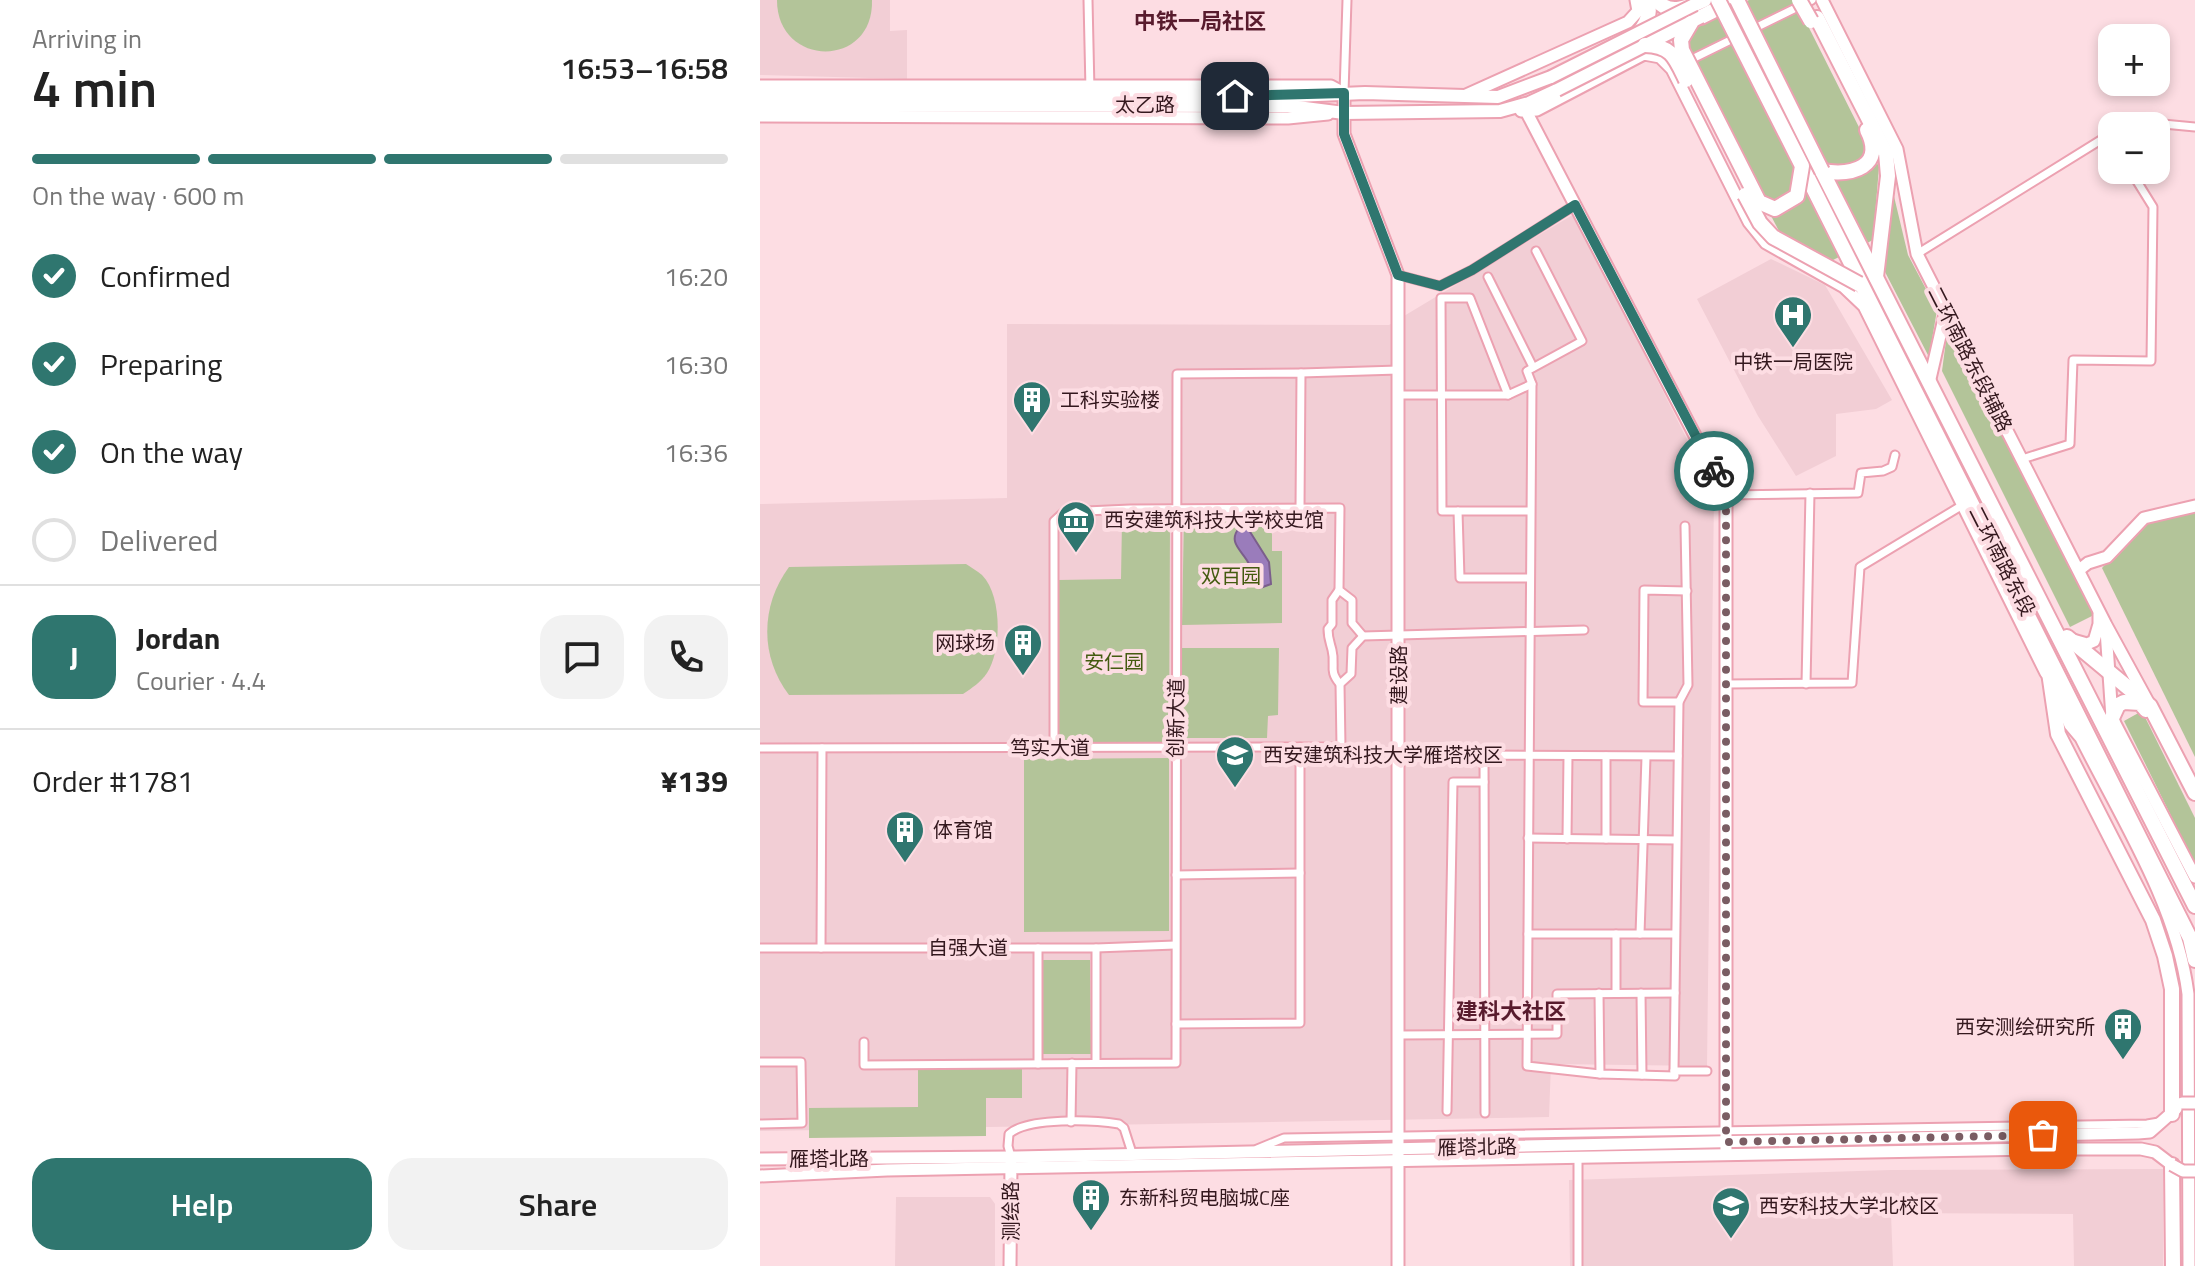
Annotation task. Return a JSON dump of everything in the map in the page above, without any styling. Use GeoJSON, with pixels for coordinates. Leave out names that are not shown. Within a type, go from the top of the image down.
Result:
{"type":"FeatureCollection","features":[{"type":"Feature","properties":{"kind":"highway"},"geometry":{"type":"LineString","coordinates":[[1646,0],[1649,15],[1642,45],[1660,46],[1672,54],[1760,223],[1773,237],[1859,284]]}},
{"type":"Feature","properties":{"kind":"highway"},"geometry":{"type":"LineString","coordinates":[[1657,0],[1669,10],[1697,11],[1736,0],[1929,383],[2114,732]]}},
{"type":"Feature","properties":{"kind":"highway","name":"二环南路东段"},"geometry":{"type":"LineString","coordinates":[[1718,0],[2190,938],[2195,960]]}},
{"type":"Feature","properties":{"kind":"highway"},"geometry":{"type":"LineString","coordinates":[[1799,0],[1873,141],[1870,160],[1859,171],[1838,174],[1822,171]]}},
{"type":"Feature","properties":{"kind":"highway"},"geometry":{"type":"LineString","coordinates":[[1811,0],[1886,153],[1888,176],[1876,277]]}},
{"type":"Feature","properties":{"kind":"highway"},"geometry":{"type":"LineString","coordinates":[[1697,11],[1681,40],[1682,50],[1759,202],[1775,209],[1797,196],[1802,166]]}},
{"type":"Feature","properties":{"kind":"highway"},"geometry":{"type":"LineString","coordinates":[[2041,599],[2055,613],[2068,637],[2195,906]]}},
{"type":"Feature","properties":{"kind":"highway"},"geometry":{"type":"LineString","coordinates":[[2068,637],[2150,706],[2195,793]]}},
{"type":"Feature","properties":{"kind":"highway"},"geometry":{"type":"LineString","coordinates":[[2045,647],[2058,734],[2153,920],[2165,956],[2172,989],[2179,1110]]}},
{"type":"Feature","properties":{"kind":"highway"},"geometry":{"type":"LineString","coordinates":[[2114,732],[2118,705],[2124,702],[2140,703],[2195,807]]}},
{"type":"Feature","properties":{"kind":"highway"},"geometry":{"type":"LineString","coordinates":[[2086,729],[2081,725],[2070,725],[2066,735],[2155,908],[2167,939],[2177,984],[2179,1110]]}},
{"type":"Feature","properties":{"kind":"highway"},"geometry":{"type":"LineString","coordinates":[[2172,1165],[2173,1266]]}},
{"type":"Feature","properties":{"kind":"main road"},"geometry":{"type":"LineString","coordinates":[[1466,95],[1628,22],[1638,11],[1636,0]]}},
{"type":"Feature","properties":{"kind":"main road","name":"二环南路东段辅路"},"geometry":{"type":"LineString","coordinates":[[1822,0],[1897,149],[1917,254],[2150,706]]}},
{"type":"Feature","properties":{"kind":"main road","name":"太乙路"},"geometry":{"type":"LineString","coordinates":[[760,105],[1289,106],[1344,113],[1500,111],[1529,103],[1557,90],[1642,45],[1697,11]]}},
{"type":"Feature","properties":{"kind":"main road"},"geometry":{"type":"LineString","coordinates":[[1500,111],[1537,110],[1642,45],[1672,69],[1749,222],[1766,243],[1844,287],[1880,321]]}},
{"type":"Feature","properties":{"kind":"main road","name":"太乙路"},"geometry":{"type":"LineString","coordinates":[[760,96],[1090,91],[1498,97],[1642,45]]}},
{"type":"Feature","properties":{"kind":"main road"},"geometry":{"type":"LineString","coordinates":[[760,86],[1090,91]]}},
{"type":"Feature","properties":{"kind":"main road","name":"建设路"},"geometry":{"type":"LineString","coordinates":[[1344,93],[1344,134],[1398,275],[1398,1266]]}},
{"type":"Feature","properties":{"kind":"main road"},"geometry":{"type":"LineString","coordinates":[[1526,111],[1726,495],[1726,1142]]}},
{"type":"Feature","properties":{"kind":"main road"},"geometry":{"type":"LineString","coordinates":[[760,116],[1288,118],[1344,113]]}},
{"type":"Feature","properties":{"kind":"main road"},"geometry":{"type":"LineString","coordinates":[[1864,306],[2070,725],[2081,738],[2170,918],[2182,956],[2188,994],[2189,1266]]}},
{"type":"Feature","properties":{"kind":"main road"},"geometry":{"type":"LineString","coordinates":[[1929,383],[1946,310]]}},
{"type":"Feature","properties":{"kind":"main road"},"geometry":{"type":"LineString","coordinates":[[2079,570],[2088,563],[2107,557],[2144,518],[2195,506]]}},
{"type":"Feature","properties":{"kind":"main road"},"geometry":{"type":"LineString","coordinates":[[2068,637],[2087,644],[2094,641],[2099,611]]}},
{"type":"Feature","properties":{"kind":"main road"},"geometry":{"type":"LineString","coordinates":[[2106,625],[2114,732],[2195,877]]}},
{"type":"Feature","properties":{"kind":"main road"},"geometry":{"type":"LineString","coordinates":[[2051,682],[2086,729]]}},
{"type":"Feature","properties":{"kind":"main road","name":"雁塔北路"},"geometry":{"type":"LineString","coordinates":[[760,1159],[1011,1163],[1132,1153],[2138,1133],[2150,1132],[2179,1110]]}},
{"type":"Feature","properties":{"kind":"main road","name":"雁塔北路"},"geometry":{"type":"LineString","coordinates":[[760,1176],[1400,1148],[1578,1158],[1726,1142],[2141,1149],[2155,1152],[2183,1171],[2195,1171]]}},
{"type":"Feature","properties":{"kind":"main road","name":"测绘路"},"geometry":{"type":"LineString","coordinates":[[1010,1266],[1011,1163]]}},
{"type":"Feature","properties":{"kind":"street"},"geometry":{"type":"LineString","coordinates":[[1088,0],[1090,91]]}},
{"type":"Feature","properties":{"kind":"street"},"geometry":{"type":"LineString","coordinates":[[1344,93],[1347,0]]}},
{"type":"Feature","properties":{"kind":"street"},"geometry":{"type":"LineString","coordinates":[[1672,69],[1811,0]]}},
{"type":"Feature","properties":{"kind":"street"},"geometry":{"type":"LineString","coordinates":[[1628,22],[1642,45]]}},
{"type":"Feature","properties":{"kind":"street"},"geometry":{"type":"LineString","coordinates":[[2170,125],[2195,127]]}},
{"type":"Feature","properties":{"kind":"street"},"geometry":{"type":"LineString","coordinates":[[1917,254],[2098,145]]}},
{"type":"Feature","properties":{"kind":"street"},"geometry":{"type":"LineString","coordinates":[[2022,459],[2070,444],[2073,360],[2151,361],[2153,207],[2139,184]]}},
{"type":"Feature","properties":{"kind":"street"},"geometry":{"type":"LineString","coordinates":[[1398,275],[1440,286],[1472,270],[1575,205]]}},
{"type":"Feature","properties":{"kind":"street"},"geometry":{"type":"LineString","coordinates":[[1536,251],[1582,341],[1527,371],[1532,384],[1527,1066],[1600,1074],[1675,1076],[1675,840],[1679,702],[1688,685],[1685,526]]}},
{"type":"Feature","properties":{"kind":"street"},"geometry":{"type":"LineString","coordinates":[[1488,277],[1533,367]]}},
{"type":"Feature","properties":{"kind":"street"},"geometry":{"type":"LineString","coordinates":[[1508,395],[1470,298],[1441,298],[1442,511],[1530,511]]}},
{"type":"Feature","properties":{"kind":"street"},"geometry":{"type":"LineString","coordinates":[[1300,508],[1301,373],[1398,370]]}},
{"type":"Feature","properties":{"kind":"street","name":"创新大道"},"geometry":{"type":"LineString","coordinates":[[1096,1063],[1176,1063],[1177,374],[1301,373]]}},
{"type":"Feature","properties":{"kind":"street"},"geometry":{"type":"LineString","coordinates":[[1398,395],[1508,395],[1532,384]]}},
{"type":"Feature","properties":{"kind":"street"},"geometry":{"type":"LineString","coordinates":[[1726,495],[1858,493],[1861,473],[1892,467],[1895,455]]}},
{"type":"Feature","properties":{"kind":"street"},"geometry":{"type":"LineString","coordinates":[[1806,684],[1810,493]]}},
{"type":"Feature","properties":{"kind":"street"},"geometry":{"type":"LineString","coordinates":[[1727,684],[1852,683],[1860,567],[1961,506]]}},
{"type":"Feature","properties":{"kind":"street"},"geometry":{"type":"LineString","coordinates":[[1054,748],[1054,521],[1064,512],[1340,508],[1339,590],[1332,600],[1332,624],[1328,629],[1332,675],[1340,684],[1351,674],[1352,648],[1363,636],[1584,630]]}},
{"type":"Feature","properties":{"kind":"street"},"geometry":{"type":"LineString","coordinates":[[1458,511],[1460,578],[1529,578]]}},
{"type":"Feature","properties":{"kind":"street"},"geometry":{"type":"LineString","coordinates":[[1339,590],[1352,600],[1352,623],[1363,636]]}},
{"type":"Feature","properties":{"kind":"street"},"geometry":{"type":"LineString","coordinates":[[1679,702],[1643,702],[1644,590],[1687,591]]}},
{"type":"Feature","properties":{"kind":"street"},"geometry":{"type":"LineString","coordinates":[[1332,624],[1352,623]]}},
{"type":"Feature","properties":{"kind":"street"},"geometry":{"type":"LineString","coordinates":[[1332,649],[1352,648]]}},
{"type":"Feature","properties":{"kind":"street","name":"笃实大道"},"geometry":{"type":"LineString","coordinates":[[760,748],[1341,747],[1340,684]]}},
{"type":"Feature","properties":{"kind":"street"},"geometry":{"type":"LineString","coordinates":[[1176,1024],[1300,1023],[1300,747]]}},
{"type":"Feature","properties":{"kind":"street"},"geometry":{"type":"LineString","coordinates":[[821,948],[822,748]]}},
{"type":"Feature","properties":{"kind":"street"},"geometry":{"type":"LineString","coordinates":[[1485,1113],[1484,755],[1678,756]]}},
{"type":"Feature","properties":{"kind":"street"},"geometry":{"type":"LineString","coordinates":[[1567,839],[1568,756]]}},
{"type":"Feature","properties":{"kind":"street"},"geometry":{"type":"LineString","coordinates":[[1606,756],[1606,839]]}},
{"type":"Feature","properties":{"kind":"street"},"geometry":{"type":"LineString","coordinates":[[1640,934],[1646,757]]}},
{"type":"Feature","properties":{"kind":"street"},"geometry":{"type":"LineString","coordinates":[[1447,1111],[1453,782],[1484,782]]}},
{"type":"Feature","properties":{"kind":"street"},"geometry":{"type":"LineString","coordinates":[[1528,838],[1675,840]]}},
{"type":"Feature","properties":{"kind":"street"},"geometry":{"type":"LineString","coordinates":[[1176,875],[1300,873]]}},
{"type":"Feature","properties":{"kind":"street"},"geometry":{"type":"LineString","coordinates":[[1528,934],[1675,934]]}},
{"type":"Feature","properties":{"kind":"street"},"geometry":{"type":"LineString","coordinates":[[1616,934],[1616,993]]}},
{"type":"Feature","properties":{"kind":"street","name":"自强大道"},"geometry":{"type":"LineString","coordinates":[[760,948],[1096,948],[1175,945]]}},
{"type":"Feature","properties":{"kind":"street"},"geometry":{"type":"LineString","coordinates":[[1038,948],[1038,1064]]}},
{"type":"Feature","properties":{"kind":"street"},"geometry":{"type":"LineString","coordinates":[[864,1042],[864,1065],[1096,1063],[1096,948]]}},
{"type":"Feature","properties":{"kind":"street"},"geometry":{"type":"LineString","coordinates":[[1599,993],[1600,1074]]}},
{"type":"Feature","properties":{"kind":"street"},"geometry":{"type":"LineString","coordinates":[[1641,993],[1642,1075]]}},
{"type":"Feature","properties":{"kind":"street"},"geometry":{"type":"LineString","coordinates":[[1399,1035],[1557,1034],[1557,994],[1675,993]]}},
{"type":"Feature","properties":{"kind":"street"},"geometry":{"type":"LineString","coordinates":[[760,1062],[801,1062],[802,1123],[760,1124]]}},
{"type":"Feature","properties":{"kind":"street"},"geometry":{"type":"LineString","coordinates":[[1071,1122],[1072,1063]]}},
{"type":"Feature","properties":{"kind":"street"},"geometry":{"type":"LineString","coordinates":[[1674,1071],[1707,1071]]}},
{"type":"Feature","properties":{"kind":"street"},"geometry":{"type":"LineString","coordinates":[[1011,1163],[1009,1134],[1031,1124],[1119,1124],[1124,1128],[1132,1153]]}},
{"type":"Feature","properties":{"kind":"street"},"geometry":{"type":"LineString","coordinates":[[1578,1158],[1578,1266]]}},
{"type":"Feature","properties":{"kind":"shaded area"},"geometry":{"type":"Polygon","coordinates":[[[760,0],[890,0],[890,31],[907,30],[907,79],[760,75],[760,0]]]}},
{"type":"Feature","properties":{"kind":"shaded area","name":"西安建筑科技大学雁塔校区"},"geometry":{"type":"Polygon","coordinates":[[[1574,214],[1714,493],[1707,1066],[1551,1064],[1549,1117],[760,1131],[760,504],[1007,498],[1007,324],[1389,325],[1574,214]]]}},
{"type":"Feature","properties":{"kind":"shaded area","name":"中铁一局医院"},"geometry":{"type":"Polygon","coordinates":[[[1771,259],[1825,285],[1892,400],[1876,409],[1836,414],[1836,456],[1796,476],[1758,416],[1697,299],[1771,259]]]}},
{"type":"Feature","properties":{"kind":"shaded area"},"geometry":{"type":"Polygon","coordinates":[[[1247,527],[1269,562],[1271,584],[1260,588],[1235,543],[1239,528],[1247,527]]]}},
{"type":"Feature","properties":{"kind":"shaded area","name":"西安科技大学北校区"},"geometry":{"type":"Polygon","coordinates":[[[2163,1169],[2163,1266],[2074,1266],[2073,1214],[1891,1213],[1893,1266],[1570,1266],[1569,1180],[1891,1170],[2163,1169]]]}},
{"type":"Feature","properties":{"kind":"shaded area"},"geometry":{"type":"Polygon","coordinates":[[[896,1197],[990,1197],[995,1204],[995,1266],[895,1266],[896,1197]]]}},
{"type":"Feature","properties":{"kind":"green space"},"geometry":{"type":"Polygon","coordinates":[[[777,0],[872,0],[868,23],[858,39],[843,48],[825,51],[808,48],[792,38],[781,22],[777,0]]]}},
{"type":"Feature","properties":{"kind":"green space"},"geometry":{"type":"Polygon","coordinates":[[[1749,0],[1795,0],[1879,167],[1873,240],[1829,262],[1781,235],[1684,49],[1690,31],[1749,0]]]}},
{"type":"Feature","properties":{"kind":"green space"},"geometry":{"type":"Polygon","coordinates":[[[1892,188],[1908,255],[1937,310],[1929,357],[1883,268],[1892,188]]]}},
{"type":"Feature","properties":{"kind":"green space"},"geometry":{"type":"Polygon","coordinates":[[[1948,326],[2094,615],[2070,627],[1942,371],[1948,326]]]}},
{"type":"Feature","properties":{"kind":"green space"},"geometry":{"type":"Polygon","coordinates":[[[2195,510],[2195,757],[2102,568],[2144,522],[2195,510]]]}},
{"type":"Feature","properties":{"kind":"green space","name":"双百园"},"geometry":{"type":"Polygon","coordinates":[[[1272,515],[1272,551],[1282,551],[1282,623],[1182,625],[1184,516],[1272,515]]]}},
{"type":"Feature","properties":{"kind":"green space","name":"安仁园"},"geometry":{"type":"Polygon","coordinates":[[[1122,521],[1170,521],[1169,745],[1058,745],[1058,580],[1121,579],[1122,521]]]}},
{"type":"Feature","properties":{"kind":"green space"},"geometry":{"type":"Polygon","coordinates":[[[966,564],[989,584],[998,623],[992,663],[985,676],[973,687],[963,694],[789,695],[773,664],[767,631],[773,598],[789,567],[966,564]]]}},
{"type":"Feature","properties":{"kind":"green space"},"geometry":{"type":"Polygon","coordinates":[[[1181,648],[1279,648],[1278,715],[1268,716],[1267,738],[1180,738],[1181,648]]]}},
{"type":"Feature","properties":{"kind":"green space"},"geometry":{"type":"Polygon","coordinates":[[[2142,711],[2195,818],[2195,864],[2124,721],[2142,711]]]}},
{"type":"Feature","properties":{"kind":"green space"},"geometry":{"type":"Polygon","coordinates":[[[1169,758],[1169,931],[1024,932],[1024,759],[1169,758]]]}},
{"type":"Feature","properties":{"kind":"green space"},"geometry":{"type":"Polygon","coordinates":[[[1043,960],[1090,960],[1091,1054],[1043,1054],[1043,960]]]}},
{"type":"Feature","properties":{"kind":"green space"},"geometry":{"type":"Polygon","coordinates":[[[1022,1063],[1022,1098],[986,1098],[986,1136],[809,1138],[809,1108],[918,1107],[918,1064],[1022,1063]]]}},
{"type":"Feature","properties":{"kind":"way so far"},"geometry":{"type":"LineString","coordinates":[[1714,471],[1726,495],[1726,1142],[2043,1135]]}},
{"type":"Feature","properties":{"kind":"place","name":"中铁一局医院"},"geometry":{"type":"Point","coordinates":[1793,349]}},
{"type":"Feature","properties":{"kind":"place","name":"工科实验楼"},"geometry":{"type":"Point","coordinates":[1032,434]}},
{"type":"Feature","properties":{"kind":"place","name":"西安建筑科技大学校史馆"},"geometry":{"type":"Point","coordinates":[1076,554]}},
{"type":"Feature","properties":{"kind":"place","name":"网球场"},"geometry":{"type":"Point","coordinates":[1023,677]}},
{"type":"Feature","properties":{"kind":"place","name":"西安建筑科技大学雁塔校区"},"geometry":{"type":"Point","coordinates":[1235,789]}},
{"type":"Feature","properties":{"kind":"place","name":"体育馆"},"geometry":{"type":"Point","coordinates":[905,864]}},
{"type":"Feature","properties":{"kind":"place","name":"西安测绘研究所"},"geometry":{"type":"Point","coordinates":[2123,1061]}},
{"type":"Feature","properties":{"kind":"place","name":"东新科贸电脑城C座"},"geometry":{"type":"Point","coordinates":[1091,1232]}},
{"type":"Feature","properties":{"kind":"place","name":"西安科技大学北校区"},"geometry":{"type":"Point","coordinates":[1731,1240]}},
{"type":"Feature","properties":{"kind":"district","name":"中铁一局社区"},"geometry":{"type":"Point","coordinates":[1200,21]}},
{"type":"Feature","properties":{"kind":"district","name":"建科大社区"},"geometry":{"type":"Point","coordinates":[1511,1011]}},
{"type":"Feature","properties":{"kind":"route"},"geometry":{"type":"LineString","coordinates":[[1235,96],[1344,93],[1344,134],[1398,275],[1440,286],[1472,270],[1575,205],[1714,471]]}}]}
